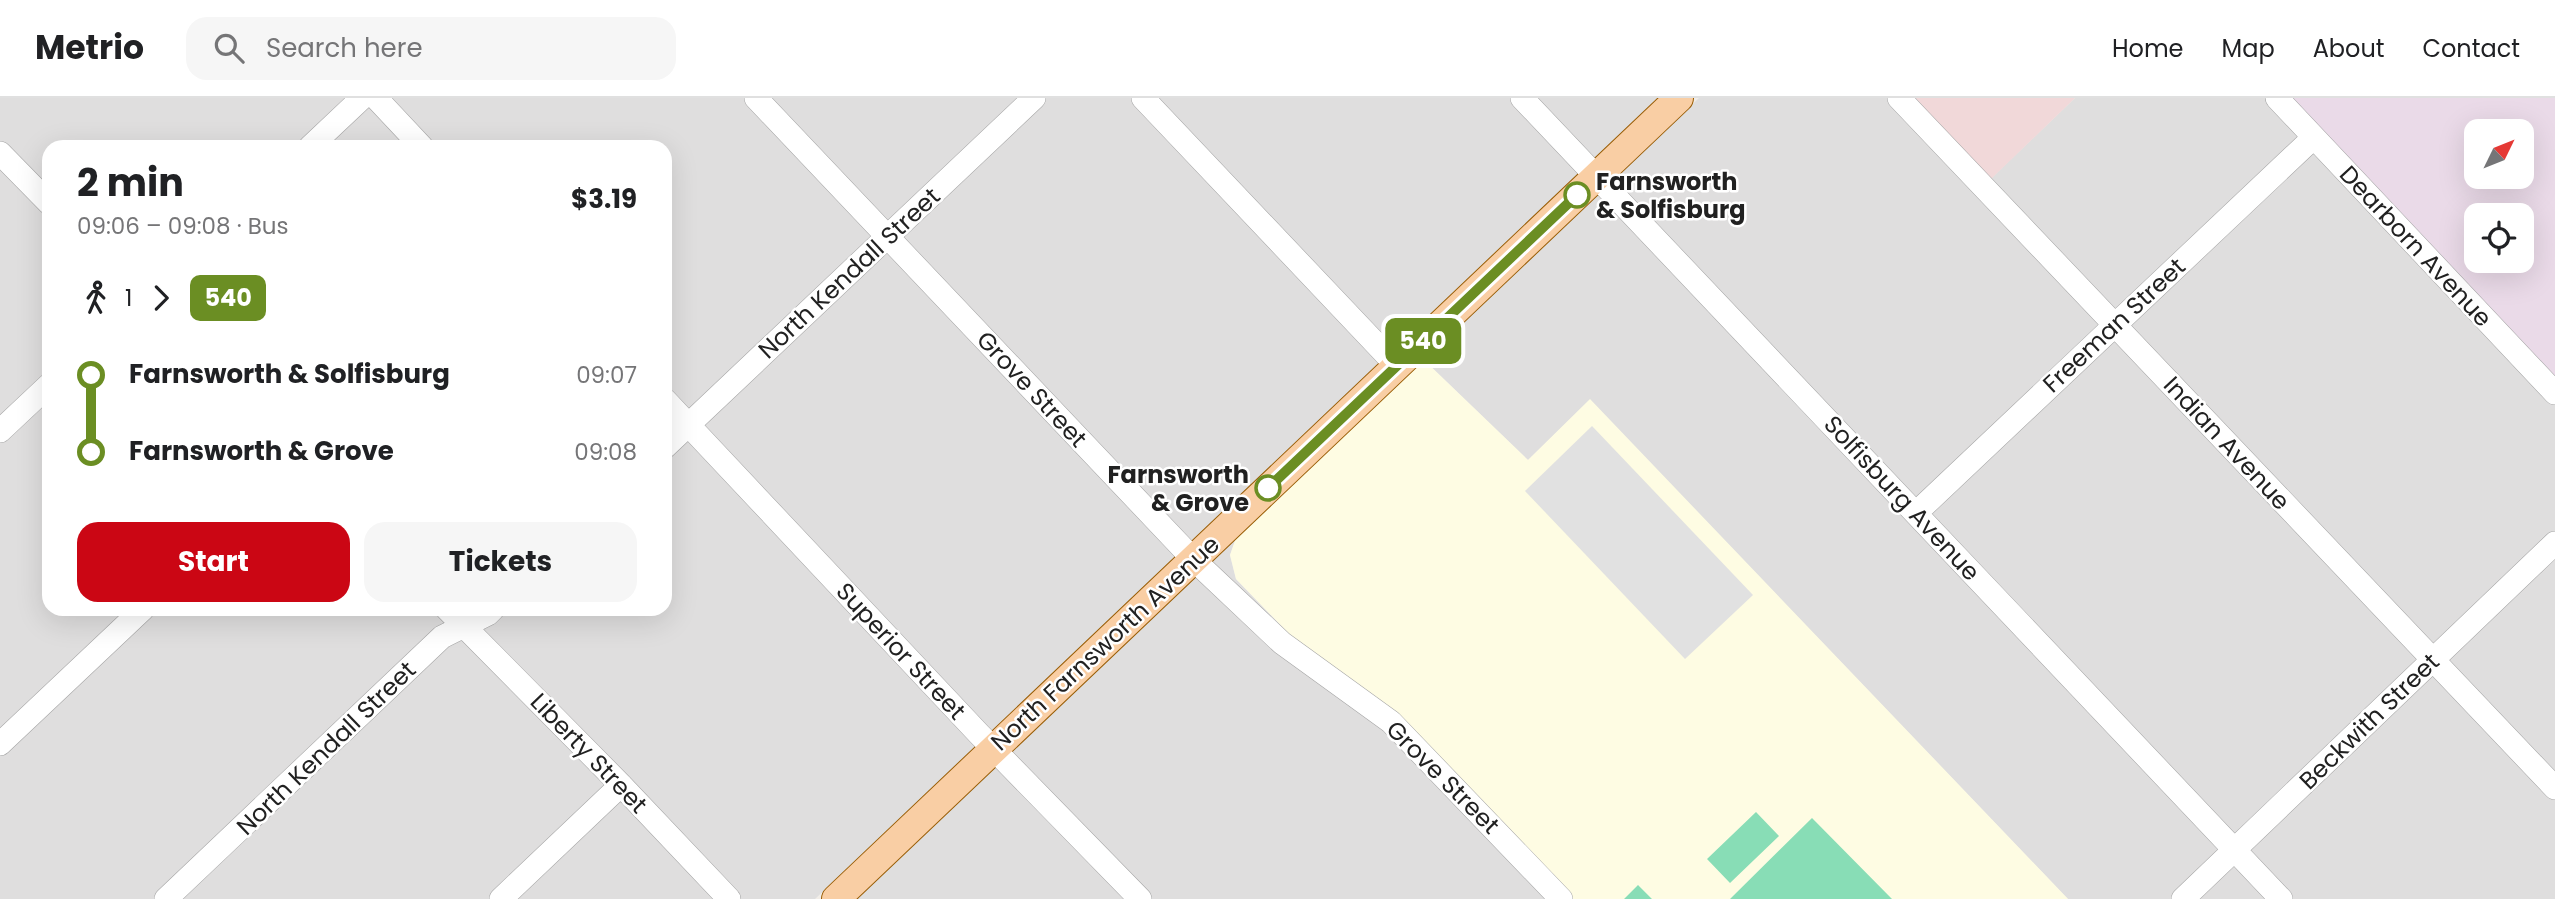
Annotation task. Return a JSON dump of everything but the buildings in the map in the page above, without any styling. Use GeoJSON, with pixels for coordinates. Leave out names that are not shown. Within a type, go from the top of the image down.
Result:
{"type":"FeatureCollection","features":[{"type":"Feature","properties":{"kind":"main road","name":"North Farnsworth Avenue"},"geometry":{"type":"LineString","coordinates":[[836,899],[1679,98]]}},
{"type":"Feature","properties":{"kind":"street"},"geometry":{"type":"LineString","coordinates":[[317,140],[362,98]]}},
{"type":"Feature","properties":{"kind":"street"},"geometry":{"type":"LineString","coordinates":[[376,98],[415,140]]}},
{"type":"Feature","properties":{"kind":"street","name":"Grove Street"},"geometry":{"type":"LineString","coordinates":[[756,98],[1194,560],[1282,643],[1391,722],[1561,899]]}},
{"type":"Feature","properties":{"kind":"street","name":"North Kendall Street"},"geometry":{"type":"LineString","coordinates":[[672,440],[1034,98]]}},
{"type":"Feature","properties":{"kind":"street"},"geometry":{"type":"LineString","coordinates":[[1143,98],[1397,366]]}},
{"type":"Feature","properties":{"kind":"street","name":"Solfisburg Avenue"},"geometry":{"type":"LineString","coordinates":[[1522,98],[2281,899]]}},
{"type":"Feature","properties":{"kind":"street","name":"Indian Avenue"},"geometry":{"type":"LineString","coordinates":[[1899,98],[2555,788]]}},
{"type":"Feature","properties":{"kind":"street","name":"Dearborn Avenue"},"geometry":{"type":"LineString","coordinates":[[2277,98],[2555,393]]}},
{"type":"Feature","properties":{"kind":"street","name":"Freeman Street"},"geometry":{"type":"LineString","coordinates":[[1916,513],[2314,138]]}},
{"type":"Feature","properties":{"kind":"street"},"geometry":{"type":"LineString","coordinates":[[0,153],[42,196]]}},
{"type":"Feature","properties":{"kind":"street"},"geometry":{"type":"LineString","coordinates":[[0,431],[42,392]]}},
{"type":"Feature","properties":{"kind":"street","name":"Superior Street"},"geometry":{"type":"LineString","coordinates":[[672,408],[993,749],[1140,899]]}},
{"type":"Feature","properties":{"kind":"street","name":"Beckwith Street"},"geometry":{"type":"LineString","coordinates":[[2183,899],[2555,543]]}},
{"type":"Feature","properties":{"kind":"street"},"geometry":{"type":"LineString","coordinates":[[0,744],[136,616]]}},
{"type":"Feature","properties":{"kind":"street","name":"Liberty Street"},"geometry":{"type":"LineString","coordinates":[[454,616],[729,899]]}},
{"type":"Feature","properties":{"kind":"street","name":"North Kendall Street"},"geometry":{"type":"LineString","coordinates":[[166,899],[442,637],[481,616]]}},
{"type":"Feature","properties":{"kind":"street"},"geometry":{"type":"LineString","coordinates":[[501,899],[621,785]]}},
{"type":"Feature","properties":{"kind":"shaded area"},"geometry":{"type":"Polygon","coordinates":[[[0,98],[1659,98],[815,899],[0,899],[0,98]]]}},
{"type":"Feature","properties":{"kind":"shaded area"},"geometry":{"type":"Polygon","coordinates":[[[1699,98],[1889,98],[1980,189],[2075,98],[2266,98],[2555,404],[2555,899],[2068,899],[1590,400],[1528,460],[1423,359],[1699,98]]]}},
{"type":"Feature","properties":{"kind":"shaded area"},"geometry":{"type":"Polygon","coordinates":[[[1915,98],[2075,98],[1991,179],[1915,98]]]}},
{"type":"Feature","properties":{"kind":"shaded area"},"geometry":{"type":"Polygon","coordinates":[[[2267,98],[2555,98],[2555,404],[2267,98]]]}},
{"type":"Feature","properties":{"kind":"shaded area"},"geometry":{"type":"Polygon","coordinates":[[[1423,359],[1528,460],[1590,399],[2068,899],[1573,899],[1385,704],[1297,642],[1236,579],[1230,555],[1236,538],[1423,359]]]}},
{"type":"Feature","properties":{"kind":"shaded area"},"geometry":{"type":"Polygon","coordinates":[[[1592,426],[1753,595],[1685,659],[1525,491],[1592,426]]]}},
{"type":"Feature","properties":{"kind":"shaded area"},"geometry":{"type":"Polygon","coordinates":[[[1236,538],[1230,555],[1236,579],[1297,642],[1385,704],[1573,899],[854,899],[1236,538]]]}},
{"type":"Feature","properties":{"kind":"green space"},"geometry":{"type":"Polygon","coordinates":[[[1756,812],[1779,836],[1730,883],[1707,859],[1756,812]]]}},
{"type":"Feature","properties":{"kind":"green space"},"geometry":{"type":"Polygon","coordinates":[[[1812,818],[1892,899],[1730,899],[1812,818]]]}},
{"type":"Feature","properties":{"kind":"green space"},"geometry":{"type":"Polygon","coordinates":[[[1638,885],[1652,899],[1624,899],[1638,885]]]}},
{"type":"Feature","properties":{"kind":"bus line","name":"540"},"geometry":{"type":"LineString","coordinates":[[1268,488],[1577,195]]}},
{"type":"Feature","properties":{"kind":"place","name":"Farnsworth & Solfisburg"},"geometry":{"type":"Point","coordinates":[1577,195]}},
{"type":"Feature","properties":{"kind":"place","name":"Farnsworth & Grove"},"geometry":{"type":"Point","coordinates":[1268,488]}}]}
